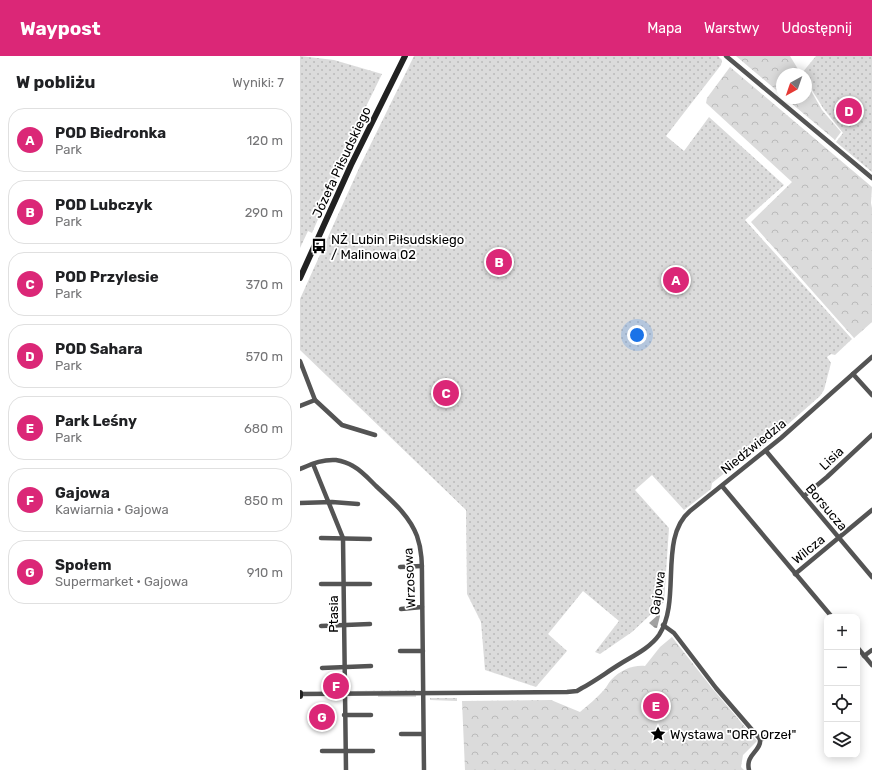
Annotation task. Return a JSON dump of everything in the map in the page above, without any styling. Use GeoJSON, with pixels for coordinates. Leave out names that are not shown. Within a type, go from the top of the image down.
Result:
{"type":"FeatureCollection","features":[{"type":"Feature","properties":{"kind":"street","name":"Józefa Piłsudskiego"},"geometry":{"type":"LineString","coordinates":[[300,278],[351,165],[404,56]]}},
{"type":"Feature","properties":{"kind":"street"},"geometry":{"type":"LineString","coordinates":[[726,56],[872,178]]}},
{"type":"Feature","properties":{"kind":"street","name":"Niedźwiedzia"},"geometry":{"type":"LineString","coordinates":[[829,614],[722,486],[766,451],[872,357]]}},
{"type":"Feature","properties":{"kind":"street"},"geometry":{"type":"LineString","coordinates":[[300,361],[315,400],[342,425],[375,435]]}},
{"type":"Feature","properties":{"kind":"street"},"geometry":{"type":"LineString","coordinates":[[853,374],[872,395]]}},
{"type":"Feature","properties":{"kind":"street"},"geometry":{"type":"LineString","coordinates":[[300,406],[315,400]]}},
{"type":"Feature","properties":{"kind":"street","name":"Lisia"},"geometry":{"type":"LineString","coordinates":[[804,496],[827,477],[872,435]]}},
{"type":"Feature","properties":{"kind":"street","name":"Borsucza"},"geometry":{"type":"LineString","coordinates":[[766,451],[872,577]]}},
{"type":"Feature","properties":{"kind":"street","name":"Wrzosowa"},"geometry":{"type":"LineString","coordinates":[[300,469],[328,460],[354,466],[402,511],[410,522],[420,545],[422,566],[424,770]]}},
{"type":"Feature","properties":{"kind":"street","name":"Ptasia"},"geometry":{"type":"LineString","coordinates":[[313,464],[343,538],[344,715],[346,770]]}},
{"type":"Feature","properties":{"kind":"street","name":"Gajowa"},"geometry":{"type":"LineString","coordinates":[[300,694],[568,692],[577,690],[648,646],[656,638],[663,625],[669,602],[674,538],[677,527],[686,513],[722,486]]}},
{"type":"Feature","properties":{"kind":"street"},"geometry":{"type":"LineString","coordinates":[[300,503],[329,502],[358,504]]}},
{"type":"Feature","properties":{"kind":"street","name":"Wilcza"},"geometry":{"type":"LineString","coordinates":[[795,574],[872,510]]}},
{"type":"Feature","properties":{"kind":"street"},"geometry":{"type":"LineString","coordinates":[[321,538],[370,539]]}},
{"type":"Feature","properties":{"kind":"street"},"geometry":{"type":"LineString","coordinates":[[400,567],[422,566]]}},
{"type":"Feature","properties":{"kind":"street"},"geometry":{"type":"LineString","coordinates":[[322,584],[370,584]]}},
{"type":"Feature","properties":{"kind":"street"},"geometry":{"type":"LineString","coordinates":[[401,609],[422,607]]}},
{"type":"Feature","properties":{"kind":"street"},"geometry":{"type":"LineString","coordinates":[[321,626],[370,624]]}},
{"type":"Feature","properties":{"kind":"street"},"geometry":{"type":"LineString","coordinates":[[663,625],[674,633],[719,692],[760,740],[760,746],[749,759],[749,770]]}},
{"type":"Feature","properties":{"kind":"street"},"geometry":{"type":"LineString","coordinates":[[859,650],[872,665]]}},
{"type":"Feature","properties":{"kind":"street"},"geometry":{"type":"LineString","coordinates":[[864,656],[872,650]]}},
{"type":"Feature","properties":{"kind":"street"},"geometry":{"type":"LineString","coordinates":[[400,651],[423,651]]}},
{"type":"Feature","properties":{"kind":"street"},"geometry":{"type":"LineString","coordinates":[[322,668],[371,666]]}},
{"type":"Feature","properties":{"kind":"street"},"geometry":{"type":"LineString","coordinates":[[344,715],[371,715]]}},
{"type":"Feature","properties":{"kind":"street"},"geometry":{"type":"LineString","coordinates":[[401,734],[423,734]]}},
{"type":"Feature","properties":{"kind":"street"},"geometry":{"type":"LineString","coordinates":[[760,740],[769,736]]}},
{"type":"Feature","properties":{"kind":"street"},"geometry":{"type":"LineString","coordinates":[[322,751],[372,751]]}},
{"type":"Feature","properties":{"kind":"green space"},"geometry":{"type":"Polygon","coordinates":[[[300,56],[334,60],[382,74],[355,129],[357,131],[312,233],[308,231],[300,248],[300,56]]]}},
{"type":"Feature","properties":{"kind":"green space"},"geometry":{"type":"Polygon","coordinates":[[[414,56],[718,56],[722,60],[721,65],[666,136],[684,151],[709,117],[784,185],[745,220],[852,339],[835,355],[831,354],[827,357],[831,363],[824,390],[820,396],[760,449],[755,449],[712,483],[711,489],[684,510],[652,475],[635,490],[669,528],[664,602],[632,632],[600,654],[595,652],[619,621],[583,591],[548,634],[567,651],[536,687],[485,670],[481,622],[467,594],[466,510],[300,350],[300,299],[360,166],[414,56]]]}},
{"type":"Feature","properties":{"kind":"green space"},"geometry":{"type":"Polygon","coordinates":[[[736,56],[790,56],[797,68],[776,68],[776,90],[736,56]]]}},
{"type":"Feature","properties":{"kind":"green space"},"geometry":{"type":"Polygon","coordinates":[[[816,56],[872,56],[872,172],[836,142],[843,133],[823,108],[812,90],[812,68],[806,68],[816,56]]]}},
{"type":"Feature","properties":{"kind":"green space"},"geometry":{"type":"Polygon","coordinates":[[[730,67],[872,187],[872,322],[854,338],[751,222],[792,182],[706,103],[707,98],[730,67]]]}},
{"type":"Feature","properties":{"kind":"green space"},"geometry":{"type":"Polygon","coordinates":[[[812,92],[822,110],[841,132],[835,140],[792,104],[812,104],[812,92]]]}},
{"type":"Feature","properties":{"kind":"green space"},"geometry":{"type":"Polygon","coordinates":[[[672,637],[712,688],[757,741],[743,755],[741,767],[744,770],[465,770],[462,701],[551,700],[580,712],[605,689],[615,676],[631,667],[645,666],[660,647],[672,637]]]}},
{"type":"Feature","properties":{"kind":"green space"},"geometry":{"type":"Polygon","coordinates":[[[350,691],[415,691],[350,692],[350,691]]]}},
{"type":"Feature","properties":{"kind":"green space"},"geometry":{"type":"Polygon","coordinates":[[[378,695],[416,695],[416,697],[378,697],[378,695]]]}},
{"type":"Feature","properties":{"kind":"green space"},"geometry":{"type":"Polygon","coordinates":[[[430,698],[457,698],[457,701],[430,700],[430,698]]]}},
{"type":"Feature","properties":{"kind":"water"},"geometry":{"type":"Polygon","coordinates":[[[659,614],[660,616],[657,628],[655,628],[649,623],[659,614]]]}},
{"type":"Feature","properties":{"kind":"place","name":"POD Sahara"},"geometry":{"type":"Point","coordinates":[849,111]}},
{"type":"Feature","properties":{"kind":"place","name":"NŻ Lubin Piłsudskiego / Malinowa 02"},"geometry":{"type":"Point","coordinates":[319,246]}},
{"type":"Feature","properties":{"kind":"place","name":"POD Lubczyk"},"geometry":{"type":"Point","coordinates":[499,262]}},
{"type":"Feature","properties":{"kind":"place","name":"POD Biedronka"},"geometry":{"type":"Point","coordinates":[676,280]}},
{"type":"Feature","properties":{"kind":"place","name":"POD Przylesie"},"geometry":{"type":"Point","coordinates":[446,393]}},
{"type":"Feature","properties":{"kind":"place","name":"Gajowa"},"geometry":{"type":"Point","coordinates":[336,686]}},
{"type":"Feature","properties":{"kind":"place","name":"Park Leśny"},"geometry":{"type":"Point","coordinates":[656,706]}},
{"type":"Feature","properties":{"kind":"place","name":"Społem"},"geometry":{"type":"Point","coordinates":[322,717]}},
{"type":"Feature","properties":{"kind":"place","name":"Wystawa \"ORP Orzeł\""},"geometry":{"type":"Point","coordinates":[658,734]}}]}
